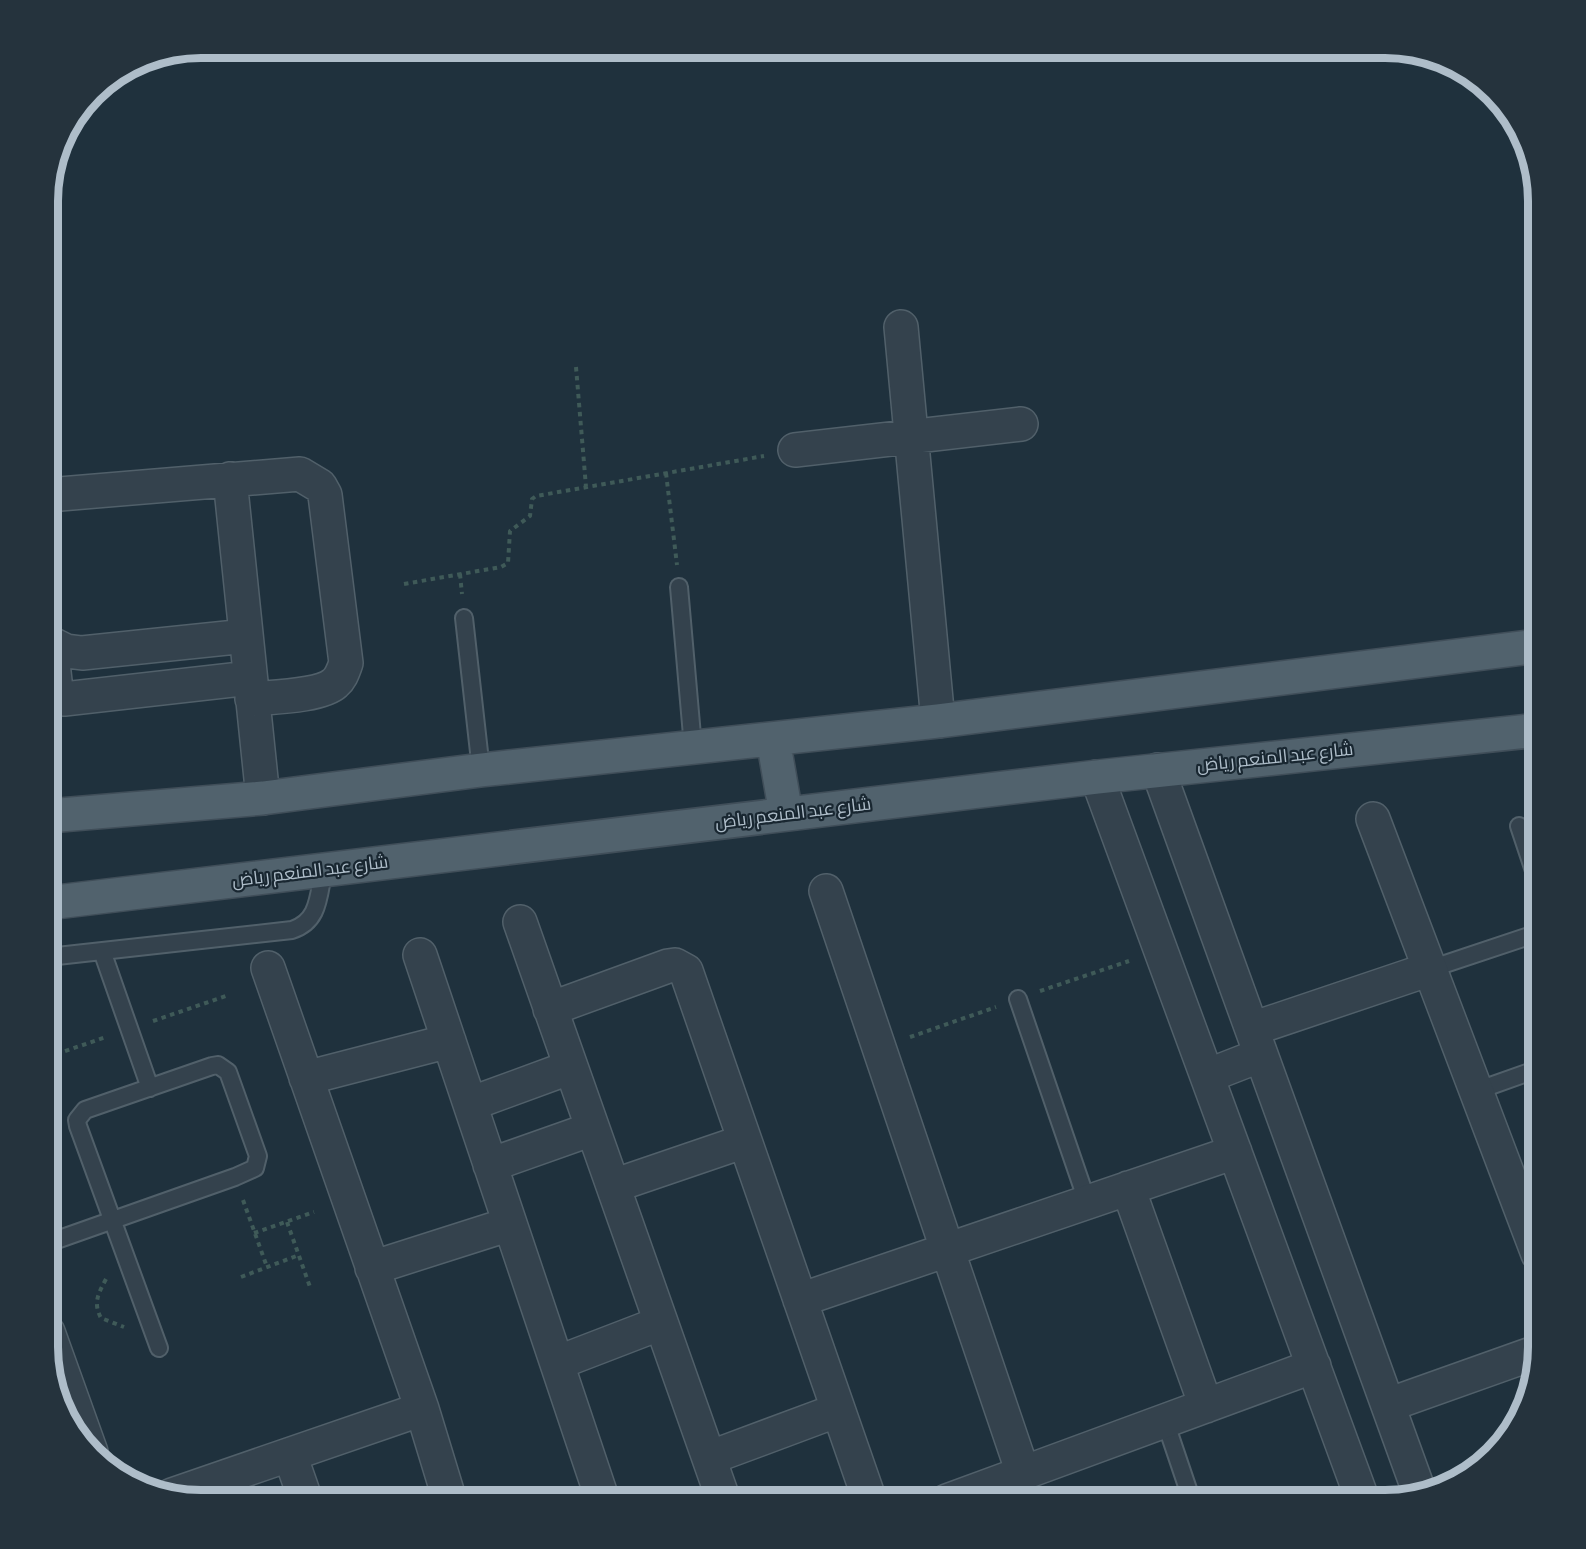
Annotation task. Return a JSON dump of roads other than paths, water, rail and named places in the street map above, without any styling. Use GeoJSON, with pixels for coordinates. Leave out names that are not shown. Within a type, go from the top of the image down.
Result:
{"type":"FeatureCollection","features":[{"type":"Feature","properties":{"kind":"main road"},"geometry":{"type":"LineString","coordinates":[[59,815],[262,798],[480,770],[938,721],[1528,647]]}},
{"type":"Feature","properties":{"kind":"main road","name":"شارع عبد المنعم رياض"},"geometry":{"type":"LineString","coordinates":[[59,902],[1158,770],[1528,731]]}},
{"type":"Feature","properties":{"kind":"main road"},"geometry":{"type":"LineString","coordinates":[[772,739],[786,814]]}},
{"type":"Feature","properties":{"kind":"street"},"geometry":{"type":"LineString","coordinates":[[901,327],[938,721]]}},
{"type":"Feature","properties":{"kind":"street"},"geometry":{"type":"LineString","coordinates":[[795,450],[1021,424]]}},
{"type":"Feature","properties":{"kind":"street"},"geometry":{"type":"LineString","coordinates":[[59,494],[300,474],[320,486],[325,495],[346,663],[338,680],[323,690],[251,689],[59,700]]}},
{"type":"Feature","properties":{"kind":"street"},"geometry":{"type":"LineString","coordinates":[[230,479],[262,798]]}},
{"type":"Feature","properties":{"kind":"street"},"geometry":{"type":"LineString","coordinates":[[59,647],[82,653],[246,636]]}},
{"type":"Feature","properties":{"kind":"street"},"geometry":{"type":"LineString","coordinates":[[1158,770],[1417,1487]]}},
{"type":"Feature","properties":{"kind":"street"},"geometry":{"type":"LineString","coordinates":[[1098,777],[1359,1490]]}},
{"type":"Feature","properties":{"kind":"street"},"geometry":{"type":"LineString","coordinates":[[1374,819],[1476,1091],[1528,1209]]}},
{"type":"Feature","properties":{"kind":"street"},"geometry":{"type":"LineString","coordinates":[[826,891],[1028,1487]]}},
{"type":"Feature","properties":{"kind":"street"},"geometry":{"type":"LineString","coordinates":[[520,922],[720,1490]]}},
{"type":"Feature","properties":{"kind":"street"},"geometry":{"type":"LineString","coordinates":[[420,955],[557,1363],[595,1490]]}},
{"type":"Feature","properties":{"kind":"street"},"geometry":{"type":"LineString","coordinates":[[550,1009],[668,966],[681,967],[689,977],[866,1490]]}},
{"type":"Feature","properties":{"kind":"street"},"geometry":{"type":"LineString","coordinates":[[268,968],[422,1409],[447,1490]]}},
{"type":"Feature","properties":{"kind":"street"},"geometry":{"type":"LineString","coordinates":[[1207,1076],[1256,1042],[1430,969]]}},
{"type":"Feature","properties":{"kind":"street"},"geometry":{"type":"LineString","coordinates":[[306,1077],[449,1041]]}},
{"type":"Feature","properties":{"kind":"street"},"geometry":{"type":"LineString","coordinates":[[470,1104],[571,1067]]}},
{"type":"Feature","properties":{"kind":"street"},"geometry":{"type":"LineString","coordinates":[[490,1165],[592,1130]]}},
{"type":"Feature","properties":{"kind":"street"},"geometry":{"type":"LineString","coordinates":[[613,1186],[746,1141]]}},
{"type":"Feature","properties":{"kind":"street"},"geometry":{"type":"LineString","coordinates":[[800,1300],[1235,1152]]}},
{"type":"Feature","properties":{"kind":"street"},"geometry":{"type":"LineString","coordinates":[[1128,1188],[1206,1406]]}},
{"type":"Feature","properties":{"kind":"street"},"geometry":{"type":"LineString","coordinates":[[372,1268],[510,1224]]}},
{"type":"Feature","properties":{"kind":"street"},"geometry":{"type":"LineString","coordinates":[[557,1363],[661,1323]]}},
{"type":"Feature","properties":{"kind":"street"},"geometry":{"type":"LineString","coordinates":[[1388,1406],[1527,1356]]}},
{"type":"Feature","properties":{"kind":"street"},"geometry":{"type":"LineString","coordinates":[[60,1365],[81,1423]]}},
{"type":"Feature","properties":{"kind":"street"},"geometry":{"type":"LineString","coordinates":[[1011,1490],[1028,1487],[1165,1421],[1314,1366]]}},
{"type":"Feature","properties":{"kind":"street"},"geometry":{"type":"LineString","coordinates":[[189,1489],[422,1409]]}},
{"type":"Feature","properties":{"kind":"street"},"geometry":{"type":"LineString","coordinates":[[709,1458],[838,1410]]}},
{"type":"Feature","properties":{"kind":"street"},"geometry":{"type":"LineString","coordinates":[[290,1455],[302,1490]]}},
{"type":"Feature","properties":{"kind":"lane"},"geometry":{"type":"LineString","coordinates":[[679,587],[693,747]]}},
{"type":"Feature","properties":{"kind":"lane"},"geometry":{"type":"LineString","coordinates":[[464,618],[480,770]]}},
{"type":"Feature","properties":{"kind":"lane"},"geometry":{"type":"LineString","coordinates":[[1519,826],[1528,853]]}},
{"type":"Feature","properties":{"kind":"lane"},"geometry":{"type":"LineString","coordinates":[[59,956],[292,930],[305,926],[313,916],[324,869]]}},
{"type":"Feature","properties":{"kind":"lane"},"geometry":{"type":"LineString","coordinates":[[1430,969],[1528,936]]}},
{"type":"Feature","properties":{"kind":"lane"},"geometry":{"type":"LineString","coordinates":[[102,951],[150,1088]]}},
{"type":"Feature","properties":{"kind":"lane"},"geometry":{"type":"LineString","coordinates":[[1018,999],[1087,1201]]}},
{"type":"Feature","properties":{"kind":"lane"},"geometry":{"type":"LineString","coordinates":[[59,1239],[112,1220],[235,1177],[255,1168],[258,1156],[228,1072],[218,1065],[212,1066],[85,1110],[77,1120],[112,1220],[159,1348]]}},
{"type":"Feature","properties":{"kind":"lane"},"geometry":{"type":"LineString","coordinates":[[1476,1091],[1528,1073]]}},
{"type":"Feature","properties":{"kind":"lane"},"geometry":{"type":"LineString","coordinates":[[1165,1421],[1188,1490]]}}]}
